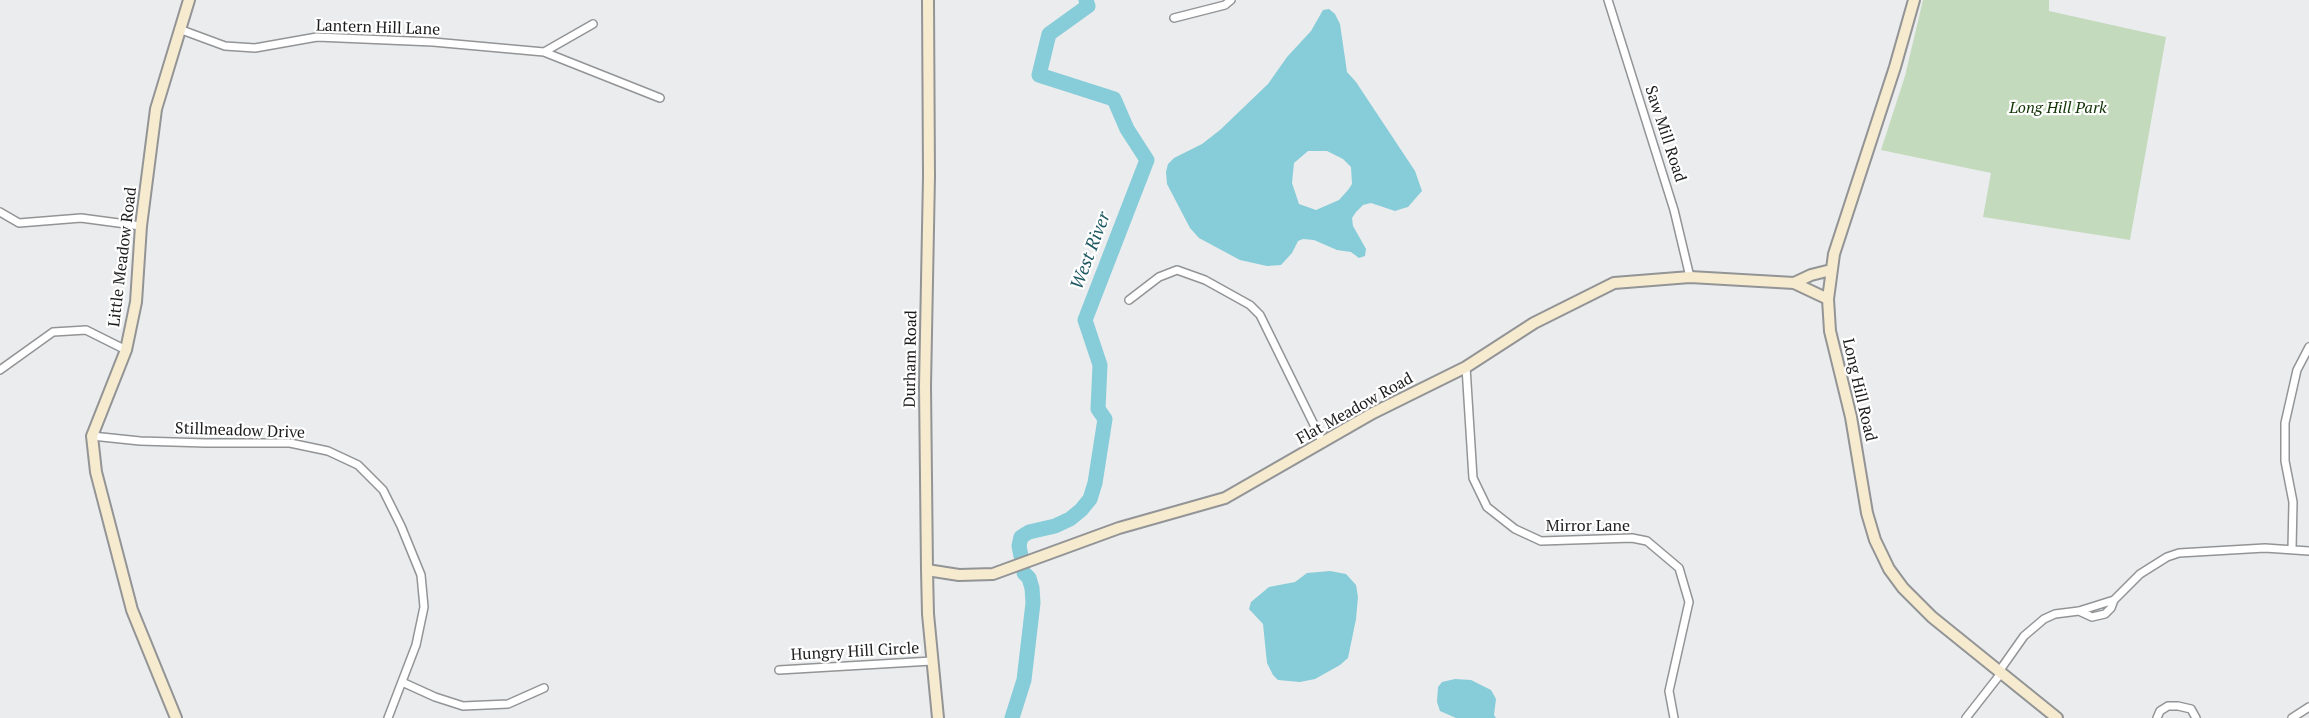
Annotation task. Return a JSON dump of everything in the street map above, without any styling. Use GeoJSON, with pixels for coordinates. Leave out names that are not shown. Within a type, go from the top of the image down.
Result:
{"type":"FeatureCollection","features":[{"type":"Feature","properties":{"kind":"street","name":"Little Meadow Road"},"geometry":{"type":"LineString","coordinates":[[176,718],[132,610],[96,472],[92,436],[126,350],[136,302],[141,226],[156,109],[189,0]]}},
{"type":"Feature","properties":{"kind":"street","name":"Durham Road"},"geometry":{"type":"LineString","coordinates":[[928,0],[925,386],[927,570],[938,718]]}},
{"type":"Feature","properties":{"kind":"street"},"geometry":{"type":"LineString","coordinates":[[1174,18],[1225,5],[1231,0]]}},
{"type":"Feature","properties":{"kind":"street","name":"Saw Mill Road"},"geometry":{"type":"LineString","coordinates":[[1608,0],[1674,210],[1690,277]]}},
{"type":"Feature","properties":{"kind":"street","name":"Long Hill Road"},"geometry":{"type":"LineString","coordinates":[[1914,0],[1889,86],[1840,232],[1828,298],[1830,331],[1851,417],[1868,513],[1881,554],[1903,588],[1915,601],[2057,718]]}},
{"type":"Feature","properties":{"kind":"street"},"geometry":{"type":"LineString","coordinates":[[544,52],[593,24]]}},
{"type":"Feature","properties":{"kind":"street","name":"Lantern Hill Lane"},"geometry":{"type":"LineString","coordinates":[[179,29],[225,46],[255,48],[317,37],[433,42],[544,52],[660,98]]}},
{"type":"Feature","properties":{"kind":"street"},"geometry":{"type":"LineString","coordinates":[[0,212],[19,223],[81,218],[141,226]]}},
{"type":"Feature","properties":{"kind":"street"},"geometry":{"type":"LineString","coordinates":[[1129,300],[1159,277],[1177,270],[1205,280],[1250,305],[1260,315],[1323,443]]}},
{"type":"Feature","properties":{"kind":"street","name":"Flat Meadow Road"},"geometry":{"type":"LineString","coordinates":[[1794,283],[1811,274],[1832,270]]}},
{"type":"Feature","properties":{"kind":"street","name":"Flat Meadow Road"},"geometry":{"type":"LineString","coordinates":[[927,570],[959,575],[993,574],[1119,528],[1225,498],[1373,413],[1466,367],[1534,323],[1614,283],[1690,277],[1794,283],[1828,298]]}},
{"type":"Feature","properties":{"kind":"street"},"geometry":{"type":"LineString","coordinates":[[0,370],[53,332],[86,330],[126,350]]}},
{"type":"Feature","properties":{"kind":"street"},"geometry":{"type":"LineString","coordinates":[[2292,549],[2293,502],[2285,461],[2285,423],[2297,370],[2309,347]]}},
{"type":"Feature","properties":{"kind":"street","name":"Mirror Lane"},"geometry":{"type":"LineString","coordinates":[[1466,367],[1473,478],[1487,507],[1515,529],[1541,541],[1632,538],[1647,541],[1679,568],[1689,602],[1670,691],[1674,718]]}},
{"type":"Feature","properties":{"kind":"street","name":"Stillmeadow Drive"},"geometry":{"type":"LineString","coordinates":[[92,436],[140,441],[290,444],[328,451],[358,465],[383,490],[421,575],[424,607],[416,645],[388,718]]}},
{"type":"Feature","properties":{"kind":"street"},"geometry":{"type":"LineString","coordinates":[[1966,718],[2034,626],[2055,614],[2079,611],[2114,600],[2140,574],[2167,557],[2179,553],[2255,548],[2309,551]]}},
{"type":"Feature","properties":{"kind":"street","name":"Hungry Hill Circle"},"geometry":{"type":"LineString","coordinates":[[779,670],[932,661]]}},
{"type":"Feature","properties":{"kind":"street"},"geometry":{"type":"LineString","coordinates":[[402,682],[435,697],[463,706],[508,704],[544,688]]}},
{"type":"Feature","properties":{"kind":"street"},"geometry":{"type":"LineString","coordinates":[[2157,718],[2160,711],[2168,706],[2191,709],[2196,718]]}},
{"type":"Feature","properties":{"kind":"street"},"geometry":{"type":"LineString","coordinates":[[2292,718],[2309,707]]}},
{"type":"Feature","properties":{"kind":"green space","name":"Long Hill Park"},"geometry":{"type":"Polygon","coordinates":[[[1923,0],[2049,0],[2049,11],[2166,37],[2130,240],[1983,217],[1991,173],[1881,150],[1905,76],[1923,0]]]}},
{"type":"Feature","properties":{"kind":"water"},"geometry":{"type":"Polygon","coordinates":[[[1329,9],[1335,14],[1340,24],[1347,72],[1415,171],[1422,191],[1408,207],[1395,211],[1371,203],[1363,205],[1356,212],[1352,218],[1353,226],[1366,249],[1365,256],[1359,258],[1351,252],[1337,250],[1314,240],[1303,239],[1298,241],[1292,253],[1281,265],[1267,266],[1240,260],[1199,238],[1190,228],[1167,184],[1168,164],[1174,158],[1202,144],[1220,130],[1268,84],[1287,57],[1311,31],[1323,10],[1329,9]],[[1308,151],[1294,163],[1292,183],[1299,204],[1316,210],[1339,200],[1352,184],[1351,167],[1343,159],[1327,151],[1308,151]]]}},
{"type":"Feature","properties":{"kind":"water"},"geometry":{"type":"Polygon","coordinates":[[[1330,571],[1346,574],[1356,585],[1358,597],[1356,619],[1348,658],[1315,679],[1300,682],[1278,680],[1267,663],[1263,624],[1249,609],[1251,602],[1269,587],[1295,582],[1307,573],[1330,571]]]}},
{"type":"Feature","properties":{"kind":"water"},"geometry":{"type":"Polygon","coordinates":[[[1455,679],[1471,680],[1491,690],[1496,699],[1494,715],[1496,718],[1456,718],[1440,711],[1437,702],[1438,687],[1442,682],[1455,679]]]}},
{"type":"Feature","properties":{"kind":"waterway","name":"West River"},"geometry":{"type":"LineString","coordinates":[[1021,556],[1019,546],[1021,537],[1029,532],[1055,526],[1070,519],[1090,499],[1095,483],[1105,419],[1098,409],[1100,365],[1085,320],[1147,160],[1127,129],[1114,99],[1039,75],[1049,34],[1088,6],[1086,0]]}},
{"type":"Feature","properties":{"kind":"waterway","name":"West River"},"geometry":{"type":"LineString","coordinates":[[1012,718],[1024,680],[1033,603],[1032,588],[1029,578],[1024,573]]}}]}
